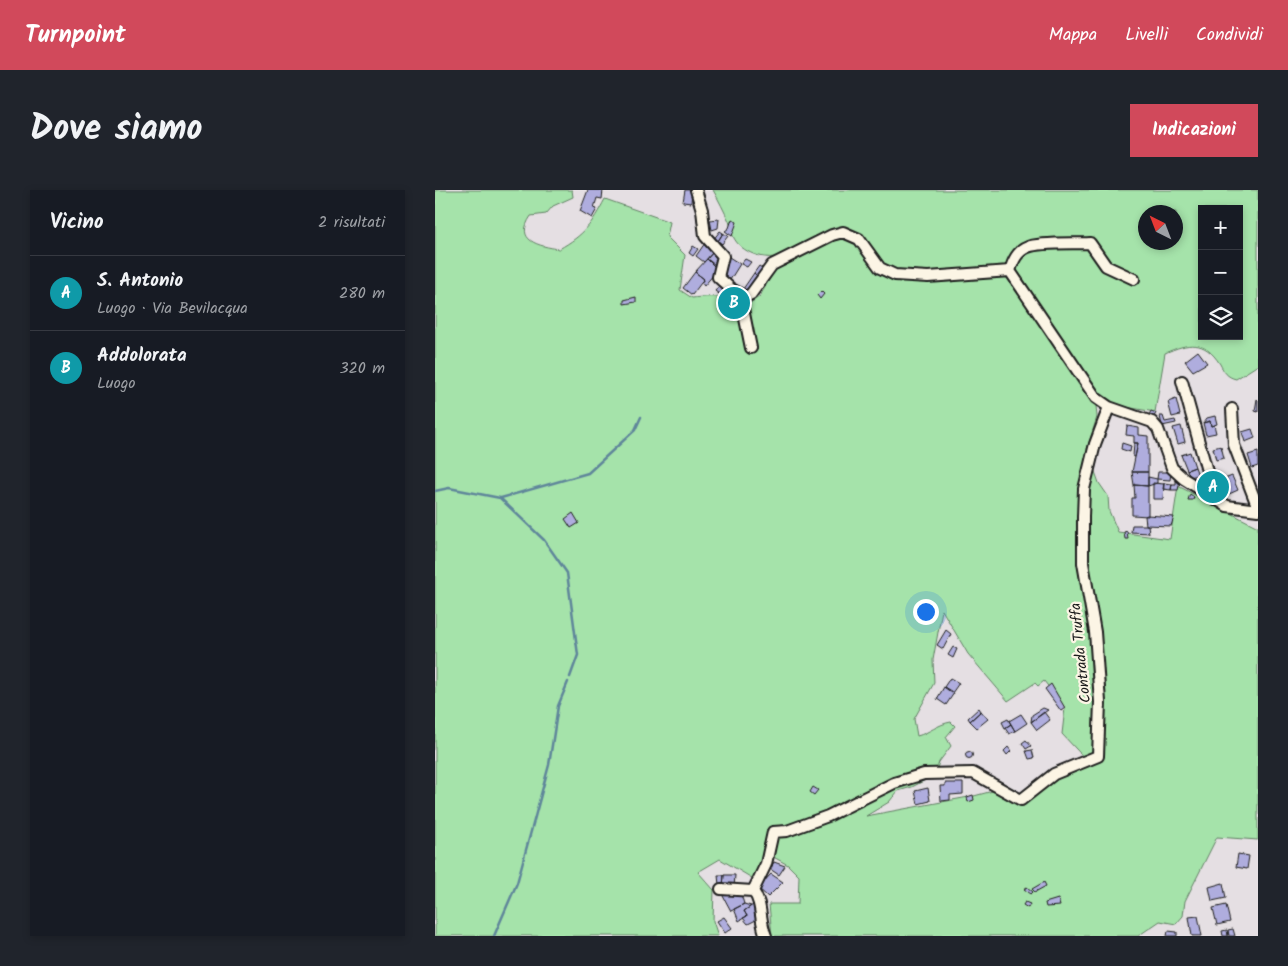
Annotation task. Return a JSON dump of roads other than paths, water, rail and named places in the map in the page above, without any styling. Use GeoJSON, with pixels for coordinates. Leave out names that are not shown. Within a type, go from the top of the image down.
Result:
{"type":"FeatureCollection","features":[{"type":"Feature","properties":{"kind":"street"},"geometry":{"type":"LineString","coordinates":[[696,190],[702,210],[705,236],[723,256],[719,277],[730,288],[745,297],[751,294],[772,265],[831,234],[843,232],[859,239],[880,268],[895,275],[928,278],[1010,271]]}},
{"type":"Feature","properties":{"kind":"street"},"geometry":{"type":"LineString","coordinates":[[1010,271],[1016,256],[1028,246],[1090,243],[1107,266],[1135,278]]}},
{"type":"Feature","properties":{"kind":"street"},"geometry":{"type":"LineString","coordinates":[[1010,271],[1089,389],[1109,407],[1152,422],[1158,429],[1172,468],[1215,500],[1239,509],[1258,509],[1234,445],[1232,409]]}},
{"type":"Feature","properties":{"kind":"street"},"geometry":{"type":"LineString","coordinates":[[741,299],[751,348]]}},
{"type":"Feature","properties":{"kind":"street"},"geometry":{"type":"LineString","coordinates":[[1182,381],[1215,500]]}},
{"type":"Feature","properties":{"kind":"street","name":"Contrada Truffa"},"geometry":{"type":"LineString","coordinates":[[753,891],[766,864],[773,832],[787,831],[828,816],[894,783],[924,774],[973,773],[1021,800],[1054,774],[1099,756],[1100,702],[1095,632],[1083,563],[1083,498],[1095,444],[1109,407]]}},
{"type":"Feature","properties":{"kind":"street"},"geometry":{"type":"LineString","coordinates":[[721,889],[753,891],[759,902],[760,923],[766,936]]}},
{"type":"Feature","properties":{"kind":"waterway"},"geometry":{"type":"LineString","coordinates":[[501,498],[588,473],[635,430],[641,417]]}},
{"type":"Feature","properties":{"kind":"waterway"},"geometry":{"type":"LineString","coordinates":[[435,491],[449,488],[500,498],[544,540],[567,573],[578,655],[570,677]]}},
{"type":"Feature","properties":{"kind":"waterway"},"geometry":{"type":"LineString","coordinates":[[494,936],[517,883],[549,765],[558,706],[568,682]]}},
{"type":"Feature","properties":{"kind":"place","name":"Addolorata"},"geometry":{"type":"Point","coordinates":[734,303]}},
{"type":"Feature","properties":{"kind":"place","name":"S. Antonio"},"geometry":{"type":"Point","coordinates":[1213,487]}}]}
